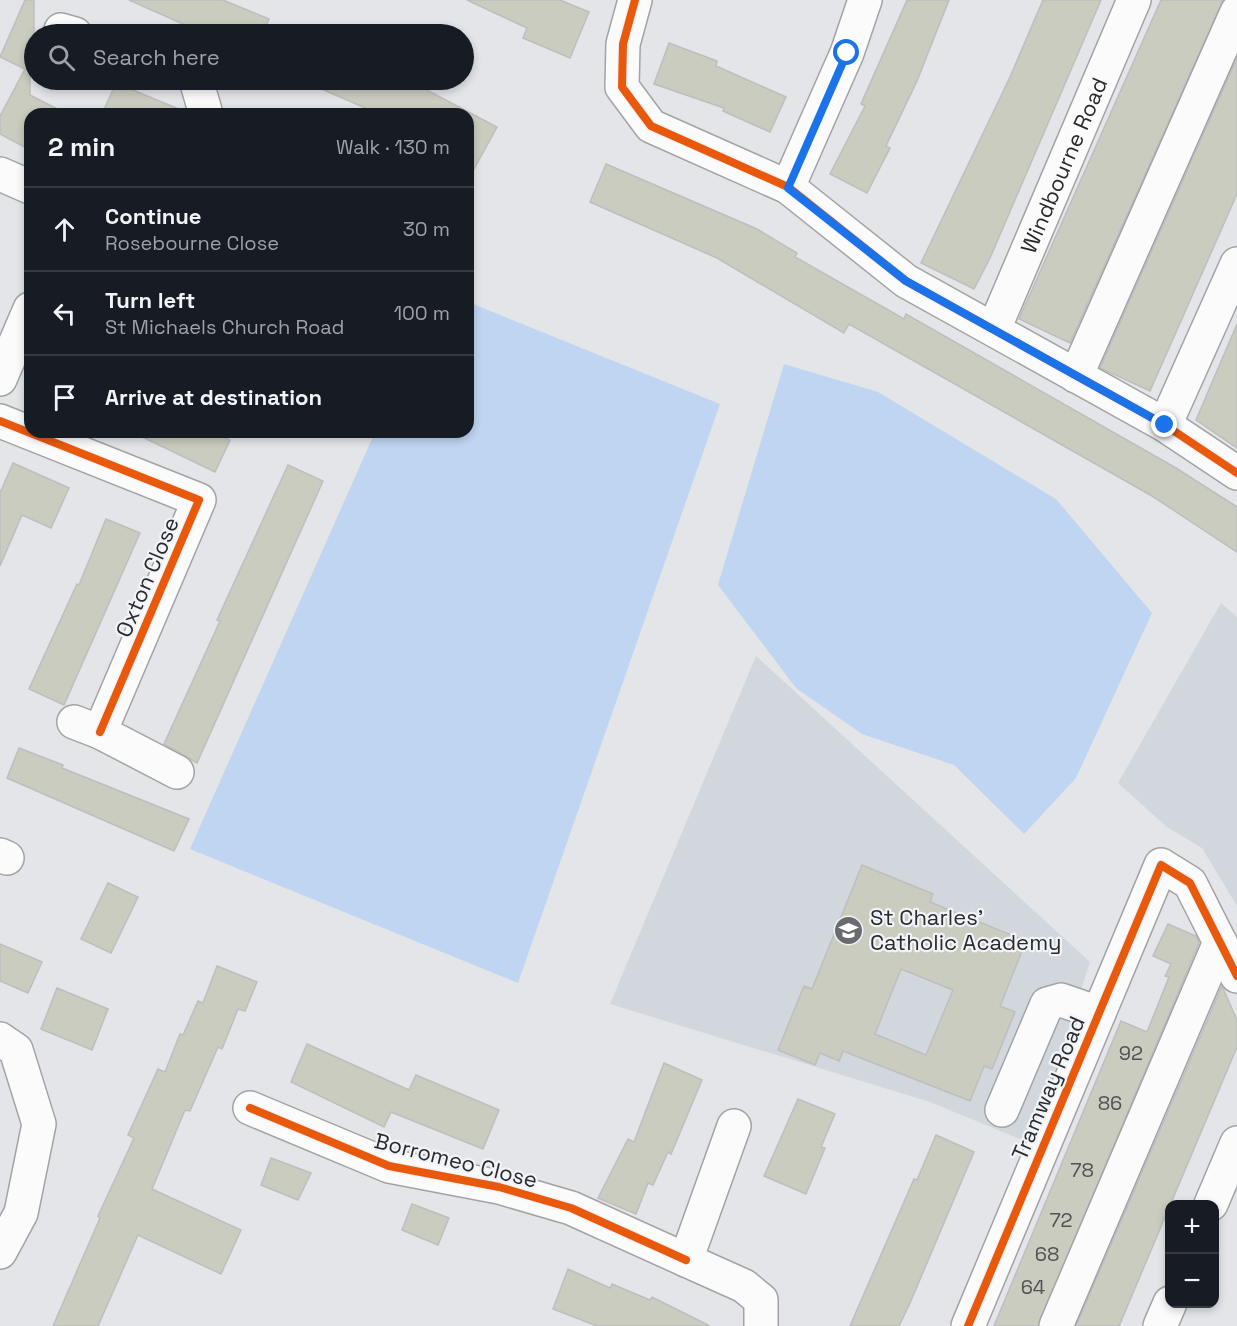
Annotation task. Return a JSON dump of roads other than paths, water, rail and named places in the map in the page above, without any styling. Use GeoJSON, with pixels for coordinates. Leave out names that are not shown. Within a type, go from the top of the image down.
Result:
{"type":"FeatureCollection","features":[{"type":"Feature","properties":{"kind":"street"},"geometry":{"type":"LineString","coordinates":[[635,0],[623,44],[622,87],[651,126],[788,188],[906,281],[1165,425],[1237,472]]}},
{"type":"Feature","properties":{"kind":"street"},"geometry":{"type":"LineString","coordinates":[[788,188],[847,53],[865,0]]}},
{"type":"Feature","properties":{"kind":"street","name":"Windbourne Road"},"geometry":{"type":"LineString","coordinates":[[994,329],[1134,0]]}},
{"type":"Feature","properties":{"kind":"street"},"geometry":{"type":"LineString","coordinates":[[1076,376],[1237,12]]}},
{"type":"Feature","properties":{"kind":"street"},"geometry":{"type":"LineString","coordinates":[[199,90],[204,108]]}},
{"type":"Feature","properties":{"kind":"street"},"geometry":{"type":"LineString","coordinates":[[0,174],[24,184]]}},
{"type":"Feature","properties":{"kind":"street"},"geometry":{"type":"LineString","coordinates":[[1165,425],[1237,264]]}},
{"type":"Feature","properties":{"kind":"street"},"geometry":{"type":"LineString","coordinates":[[0,379],[24,323]]}},
{"type":"Feature","properties":{"kind":"street","name":"Oxton Close"},"geometry":{"type":"LineString","coordinates":[[0,421],[24,431]]}},
{"type":"Feature","properties":{"kind":"street","name":"Oxton Close"},"geometry":{"type":"LineString","coordinates":[[43,438],[199,500],[87,727],[177,772]]}},
{"type":"Feature","properties":{"kind":"street","name":"Tramway Road"},"geometry":{"type":"LineString","coordinates":[[968,1326],[1161,865],[1190,883],[1220,942]]}},
{"type":"Feature","properties":{"kind":"street"},"geometry":{"type":"LineString","coordinates":[[1220,942],[1237,976]]}},
{"type":"Feature","properties":{"kind":"street"},"geometry":{"type":"LineString","coordinates":[[1056,1326],[1220,942]]}},
{"type":"Feature","properties":{"kind":"street"},"geometry":{"type":"LineString","coordinates":[[1002,1110],[1047,1004],[1061,1000],[1099,1013]]}},
{"type":"Feature","properties":{"kind":"street"},"geometry":{"type":"LineString","coordinates":[[0,1039],[16,1050],[39,1124],[21,1213],[0,1252]]}},
{"type":"Feature","properties":{"kind":"street","name":"Borromeo Close"},"geometry":{"type":"LineString","coordinates":[[250,1108],[389,1166],[499,1187],[571,1208],[744,1286],[761,1300],[761,1326]]}},
{"type":"Feature","properties":{"kind":"street"},"geometry":{"type":"LineString","coordinates":[[686,1260],[734,1126]]}},
{"type":"Feature","properties":{"kind":"street"},"geometry":{"type":"LineString","coordinates":[[1213,1200],[1237,1143]]}},
{"type":"Feature","properties":{"kind":"street"},"geometry":{"type":"LineString","coordinates":[[1160,1326],[1168,1308]]}},
{"type":"Feature","properties":{"kind":"place","name":"St Charles' Catholic Academy"},"geometry":{"type":"Point","coordinates":[849,930]}}]}
